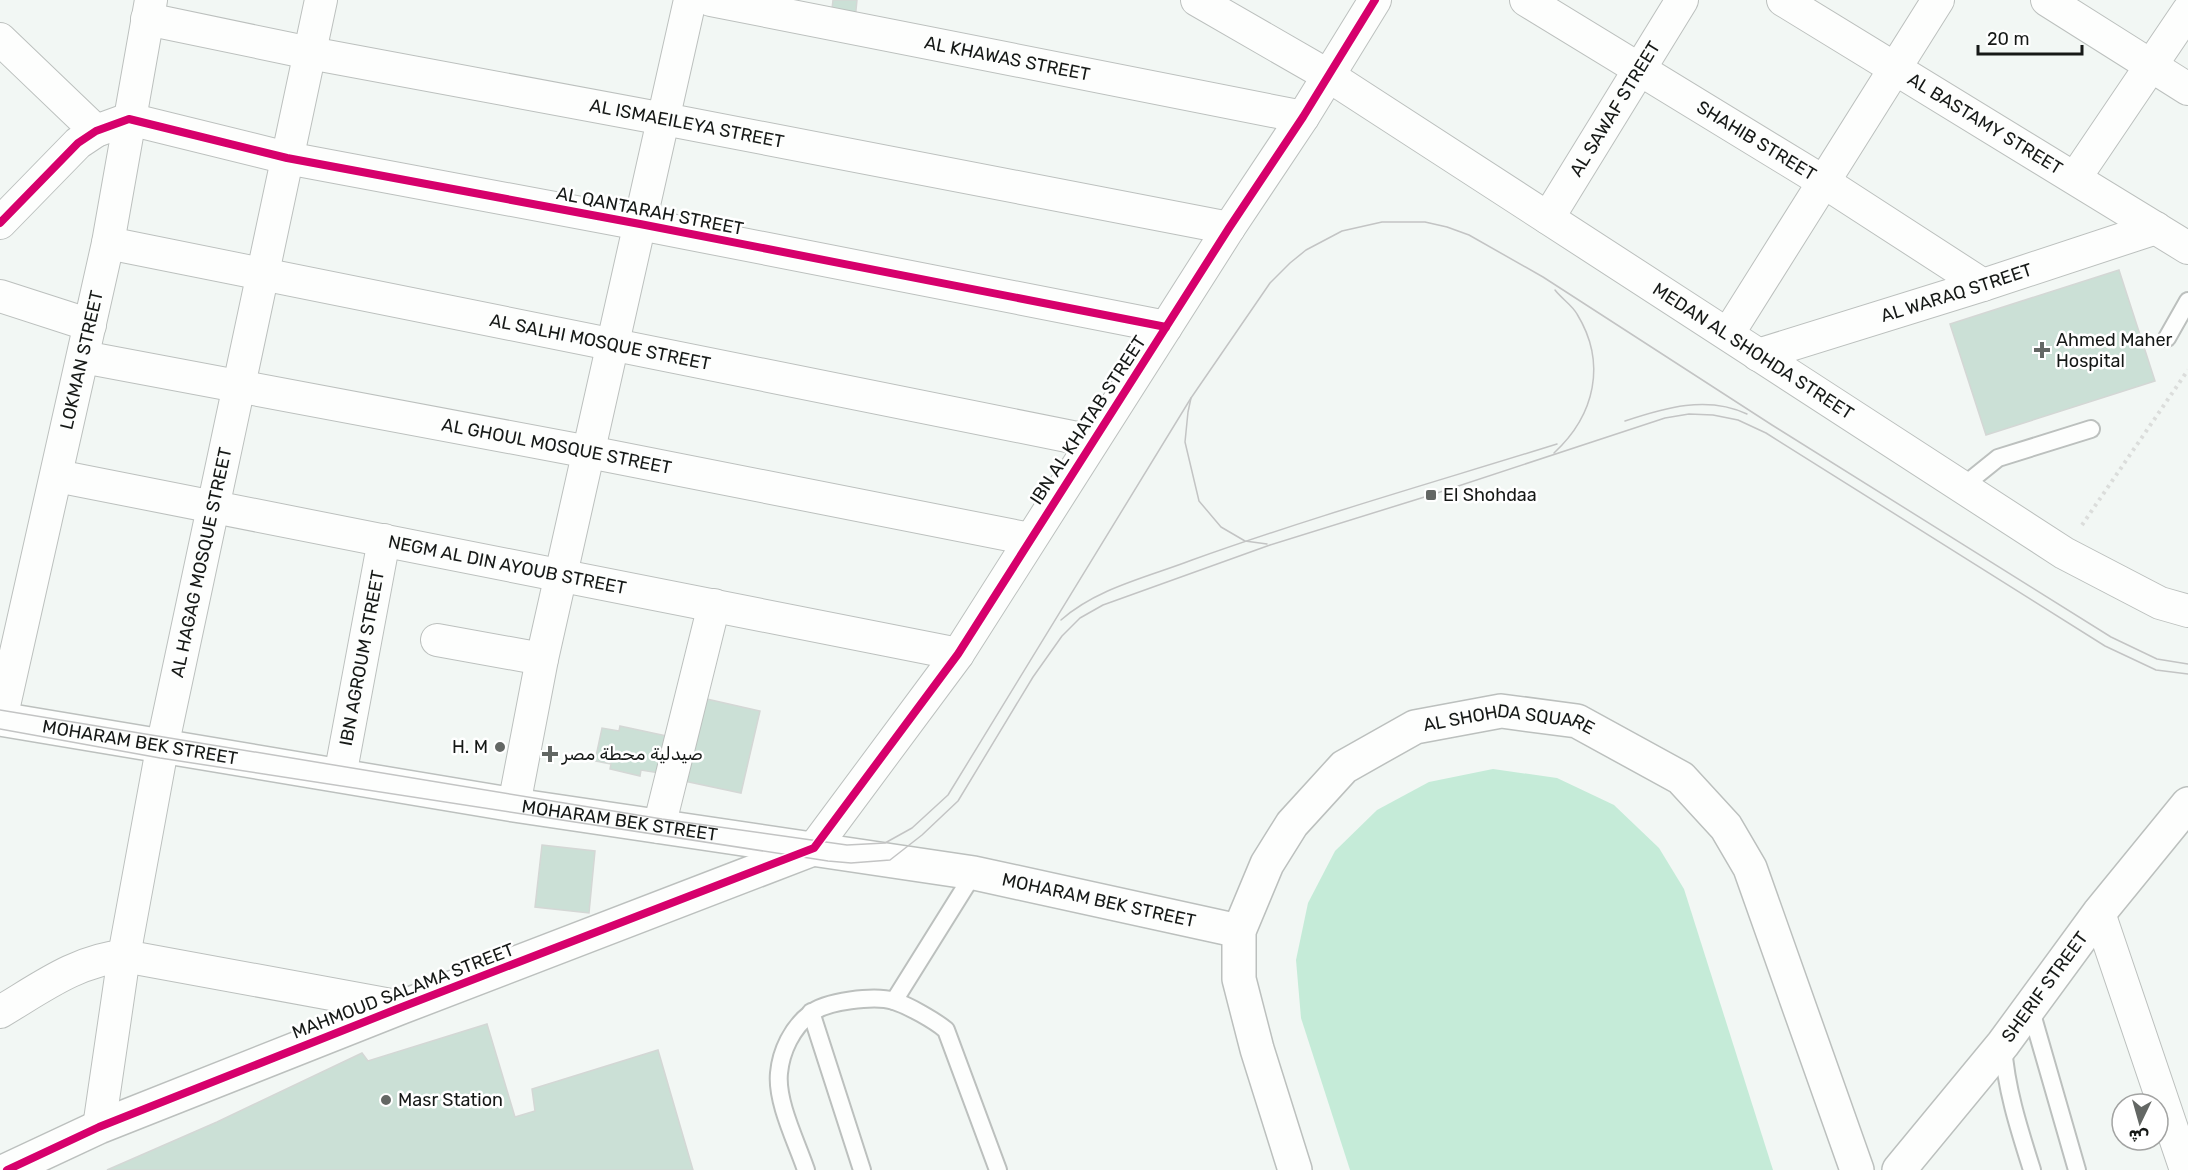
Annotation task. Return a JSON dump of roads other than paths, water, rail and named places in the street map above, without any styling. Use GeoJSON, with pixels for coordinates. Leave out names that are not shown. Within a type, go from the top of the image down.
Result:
{"type":"FeatureCollection","features":[{"type":"Feature","properties":{"kind":"main road","name":"AL SHOHDA SQUARE"},"geometry":{"type":"LineString","coordinates":[[1295,1170],[1257,1049],[1239,979],[1239,931],[1267,864],[1292,824],[1344,767],[1415,727],[1501,711],[1577,721],[1681,778],[1726,827],[1750,868],[1857,1170]]}},
{"type":"Feature","properties":{"kind":"main road","name":"MOHARAM BEK STREET"},"geometry":{"type":"LineString","coordinates":[[0,719],[514,805],[974,873],[1239,931]]}},
{"type":"Feature","properties":{"kind":"main road","name":"SHERIF STREET"},"geometry":{"type":"LineString","coordinates":[[1899,1170],[2003,1044],[2099,913],[2184,815]]}},
{"type":"Feature","properties":{"kind":"main road","name":"MAHMOUD SALAMA STREET"},"geometry":{"type":"LineString","coordinates":[[7,1170],[99,1127],[814,848]]}},
{"type":"Feature","properties":{"kind":"street","name":"AL HAGAG MOSQUE STREET"},"geometry":{"type":"LineString","coordinates":[[99,1127],[124,956],[162,747],[321,0]]}},
{"type":"Feature","properties":{"kind":"street"},"geometry":{"type":"LineString","coordinates":[[514,805],[542,659],[690,0]]}},
{"type":"Feature","properties":{"kind":"street","name":"AL KHAWAS STREET"},"geometry":{"type":"LineString","coordinates":[[711,0],[1303,117]]}},
{"type":"Feature","properties":{"kind":"street","name":"IBN AL KHATAB STREET"},"geometry":{"type":"LineString","coordinates":[[814,848],[958,654],[1092,441],[1303,117],[1375,0]]}},
{"type":"Feature","properties":{"kind":"street","name":"SHAHIB STREET"},"geometry":{"type":"LineString","coordinates":[[1526,0],[1824,182],[1983,285]]}},
{"type":"Feature","properties":{"kind":"street","name":"AL SAWAF STREET"},"geometry":{"type":"LineString","coordinates":[[1548,218],[1682,0]]}},
{"type":"Feature","properties":{"kind":"street","name":"AL BASTAMY STREET"},"geometry":{"type":"LineString","coordinates":[[1782,0],[2188,248]]}},
{"type":"Feature","properties":{"kind":"street"},"geometry":{"type":"LineString","coordinates":[[1728,334],[1938,0]]}},
{"type":"Feature","properties":{"kind":"street"},"geometry":{"type":"LineString","coordinates":[[2056,2],[2188,89]]}},
{"type":"Feature","properties":{"kind":"street","name":"MEDAN AL SHOHDA STREET"},"geometry":{"type":"LineString","coordinates":[[1216,5],[2064,553],[2160,603],[2188,611]]}},
{"type":"Feature","properties":{"kind":"street","name":"AL ISMAEILEYA STREET"},"geometry":{"type":"LineString","coordinates":[[149,10],[310,53],[1229,228]]}},
{"type":"Feature","properties":{"kind":"street","name":"LOKMAN STREET"},"geometry":{"type":"LineString","coordinates":[[0,719],[57,476],[108,243],[149,10]]}},
{"type":"Feature","properties":{"kind":"street"},"geometry":{"type":"LineString","coordinates":[[2074,178],[2188,11]]}},
{"type":"Feature","properties":{"kind":"street"},"geometry":{"type":"LineString","coordinates":[[0,39],[96,131]]}},
{"type":"Feature","properties":{"kind":"street"},"geometry":{"type":"LineString","coordinates":[[0,224],[78,143],[96,131],[129,119]]}},
{"type":"Feature","properties":{"kind":"street","name":"AL QANTARAH STREET"},"geometry":{"type":"LineString","coordinates":[[129,119],[288,158],[1166,327]]}},
{"type":"Feature","properties":{"kind":"street","name":"AL WARAQ STREET"},"geometry":{"type":"LineString","coordinates":[[1758,354],[1983,285],[2156,228]]}},
{"type":"Feature","properties":{"kind":"street","name":"AL SALHI MOSQUE STREET"},"geometry":{"type":"LineString","coordinates":[[108,243],[1092,441]]}},
{"type":"Feature","properties":{"kind":"street"},"geometry":{"type":"LineString","coordinates":[[0,296],[90,325]]}},
{"type":"Feature","properties":{"kind":"street","name":"AL GHOUL MOSQUE STREET"},"geometry":{"type":"LineString","coordinates":[[83,357],[589,452],[1030,539]]}},
{"type":"Feature","properties":{"kind":"street","name":"NEGM AL DIN AYOUB STREET"},"geometry":{"type":"LineString","coordinates":[[57,476],[958,654]]}},
{"type":"Feature","properties":{"kind":"street","name":"IBN AGROUM STREET"},"geometry":{"type":"LineString","coordinates":[[340,776],[384,540]]}},
{"type":"Feature","properties":{"kind":"street"},"geometry":{"type":"LineString","coordinates":[[659,827],[714,605]]}},
{"type":"Feature","properties":{"kind":"street"},"geometry":{"type":"LineString","coordinates":[[437,640],[542,659]]}},
{"type":"Feature","properties":{"kind":"street"},"geometry":{"type":"LineString","coordinates":[[2099,913],[2186,1170]]}},
{"type":"Feature","properties":{"kind":"street"},"geometry":{"type":"LineString","coordinates":[[0,1012],[85,963],[124,956],[402,1007]]}},
{"type":"Feature","properties":{"kind":"lane"},"geometry":{"type":"LineString","coordinates":[[2167,338],[2188,301]]}},
{"type":"Feature","properties":{"kind":"lane"},"geometry":{"type":"LineString","coordinates":[[1962,487],[1998,458],[2091,429]]}},
{"type":"Feature","properties":{"kind":"lane"},"geometry":{"type":"LineString","coordinates":[[894,1001],[974,873]]}},
{"type":"Feature","properties":{"kind":"lane"},"geometry":{"type":"LineString","coordinates":[[806,1170],[783,1102],[778,1075],[783,1051],[794,1030],[811,1012],[866,998],[894,1001],[946,1030],[998,1170]]}},
{"type":"Feature","properties":{"kind":"lane"},"geometry":{"type":"LineString","coordinates":[[2030,1007],[2077,1170]]}},
{"type":"Feature","properties":{"kind":"lane"},"geometry":{"type":"LineString","coordinates":[[811,1012],[862,1170]]}},
{"type":"Feature","properties":{"kind":"lane"},"geometry":{"type":"LineString","coordinates":[[2003,1044],[2010,1098],[2032,1170]]}},
{"type":"Feature","properties":{"kind":"tram line"},"geometry":{"type":"LineString","coordinates":[[1267,544],[1245,541],[1221,527],[1199,501],[1185,442],[1191,398],[1270,283],[1306,250],[1342,231],[1382,222],[1425,222],[1469,235],[1543,277],[1772,425],[2111,637],[2157,659],[2188,664]]}},
{"type":"Feature","properties":{"kind":"tram line"},"geometry":{"type":"LineString","coordinates":[[1554,453],[1579,422],[1592,388],[1594,369],[1592,351],[1586,332],[1575,311],[1555,290]]}},
{"type":"Feature","properties":{"kind":"tram line"},"geometry":{"type":"LineString","coordinates":[[0,710],[662,819],[847,845],[885,843],[912,828],[948,795],[1191,398]]}},
{"type":"Feature","properties":{"kind":"tram line"},"geometry":{"type":"LineString","coordinates":[[1625,421],[1670,408],[1701,404],[1732,408],[1747,414]]}},
{"type":"Feature","properties":{"kind":"tram line"},"geometry":{"type":"LineString","coordinates":[[0,729],[160,758],[828,861],[851,863],[890,860],[922,835],[958,801],[1033,677],[1062,636],[1080,618],[1103,605],[1270,545],[1665,418],[1689,414],[1713,415],[1738,420],[1766,433],[2105,646],[2156,670],[2188,674]]}},
{"type":"Feature","properties":{"kind":"tram line"},"geometry":{"type":"LineString","coordinates":[[1061,620],[1075,609],[1107,591],[1141,578],[1282,529],[1557,444]]}},
{"type":"Feature","properties":{"kind":"place","name":"Ahmed Maher Hospital"},"geometry":{"type":"Point","coordinates":[2042,350]}},
{"type":"Feature","properties":{"kind":"place","name":"El Shohdaa"},"geometry":{"type":"Point","coordinates":[1431,495]}},
{"type":"Feature","properties":{"kind":"place","name":"H. M"},"geometry":{"type":"Point","coordinates":[500,747]}},
{"type":"Feature","properties":{"kind":"place","name":"صيدلية محطة مصر"},"geometry":{"type":"Point","coordinates":[550,754]}},
{"type":"Feature","properties":{"kind":"place","name":"Masr Station"},"geometry":{"type":"Point","coordinates":[386,1100]}}]}
